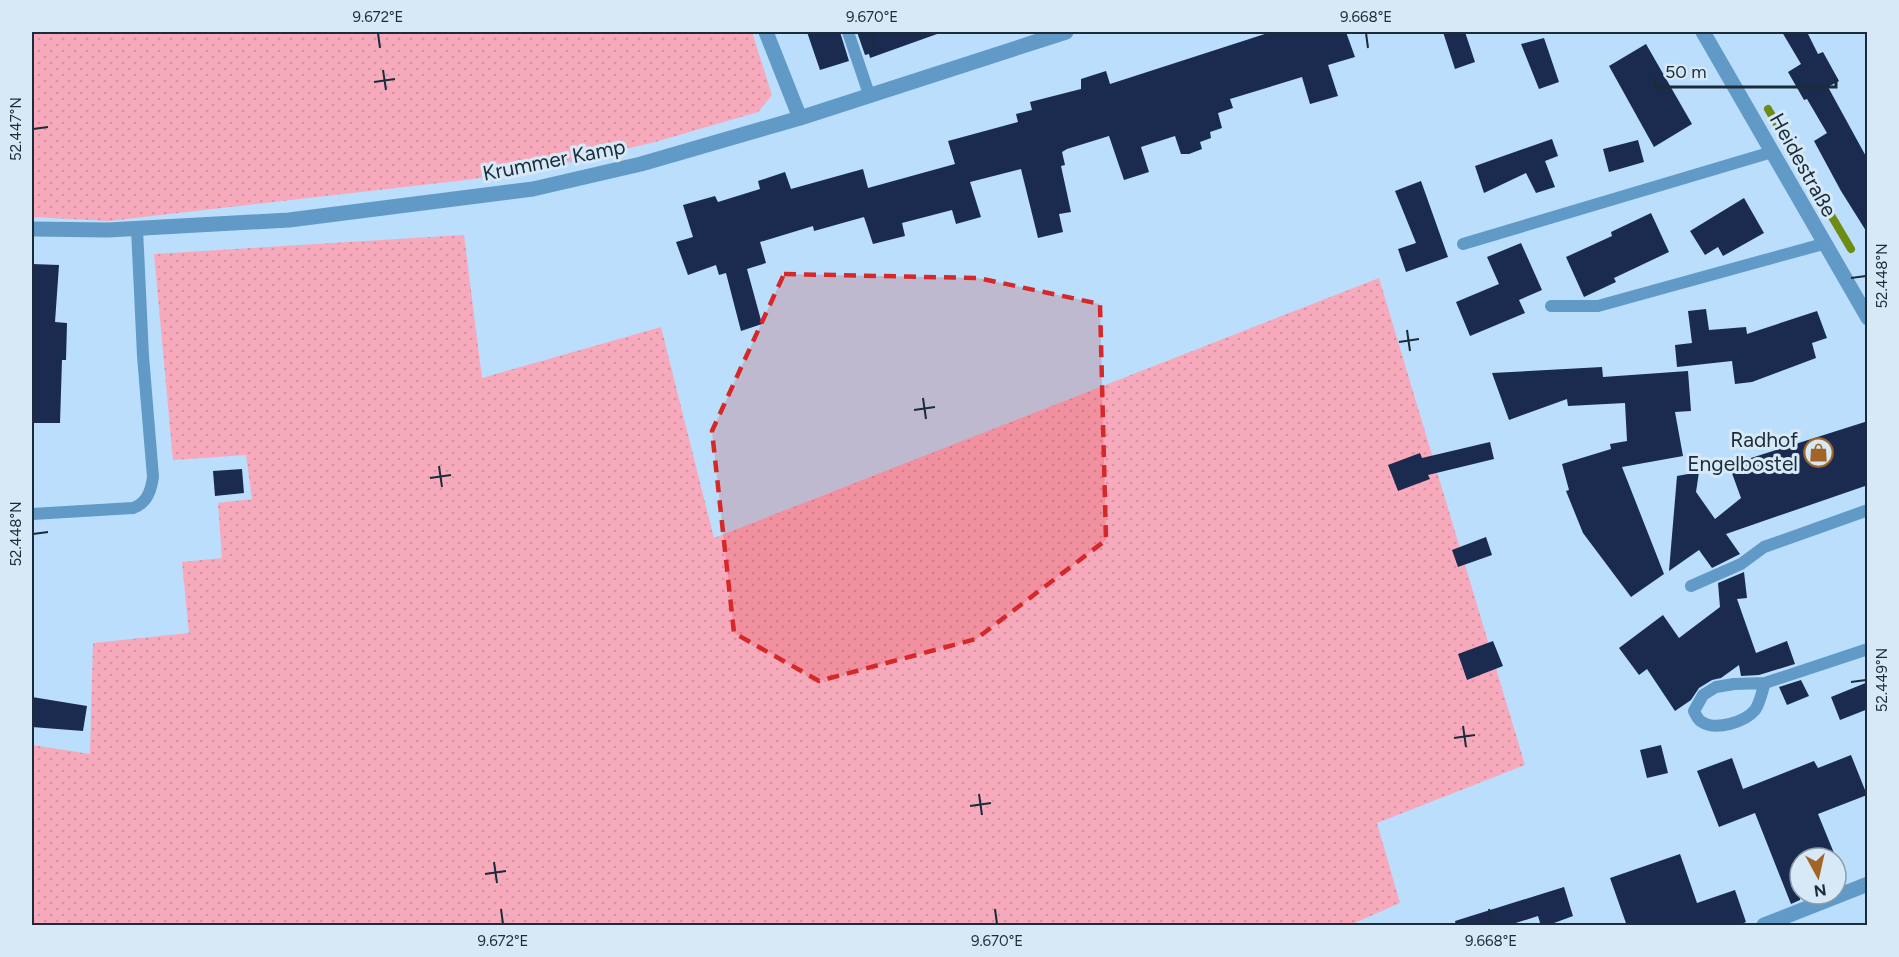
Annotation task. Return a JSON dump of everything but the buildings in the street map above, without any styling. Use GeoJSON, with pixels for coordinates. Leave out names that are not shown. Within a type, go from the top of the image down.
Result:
{"type":"FeatureCollection","features":[{"type":"Feature","properties":{"kind":"street"},"geometry":{"type":"LineString","coordinates":[[766,32],[800,118]]}},
{"type":"Feature","properties":{"kind":"street","name":"Krummer Kamp"},"geometry":{"type":"LineString","coordinates":[[32,230],[137,229],[289,220],[533,189],[641,164],[800,118],[1066,32]]}},
{"type":"Feature","properties":{"kind":"street","name":"Heidestraße"},"geometry":{"type":"LineString","coordinates":[[1703,32],[1823,244],[1868,318]]}},
{"type":"Feature","properties":{"kind":"street"},"geometry":{"type":"LineString","coordinates":[[1764,926],[1868,884]]}},
{"type":"Feature","properties":{"kind":"lane"},"geometry":{"type":"LineString","coordinates":[[848,32],[870,97]]}},
{"type":"Feature","properties":{"kind":"lane"},"geometry":{"type":"LineString","coordinates":[[1463,244],[1772,152]]}},
{"type":"Feature","properties":{"kind":"lane"},"geometry":{"type":"LineString","coordinates":[[32,514],[133,508],[143,502],[152,487],[137,229]]}},
{"type":"Feature","properties":{"kind":"lane"},"geometry":{"type":"LineString","coordinates":[[1551,306],[1598,306],[1823,244]]}},
{"type":"Feature","properties":{"kind":"lane"},"geometry":{"type":"LineString","coordinates":[[1691,586],[1741,564],[1764,547],[1868,510]]}},
{"type":"Feature","properties":{"kind":"lane"},"geometry":{"type":"LineString","coordinates":[[1765,683],[1756,709],[1745,718],[1727,724],[1709,725],[1700,721],[1694,711],[1703,695],[1716,687],[1765,683],[1868,649]]}},
{"type":"Feature","properties":{"kind":"highlighted area"},"geometry":{"type":"Polygon","coordinates":[[[784,274],[978,278],[1100,304],[1106,540],[976,639],[819,681],[734,633],[712,431],[784,274]]]}},
{"type":"Feature","properties":{"kind":"shaded area"},"geometry":{"type":"Polygon","coordinates":[[[32,32],[752,32],[772,95],[758,112],[655,142],[536,170],[109,221],[32,217],[32,32]]]}},
{"type":"Feature","properties":{"kind":"shaded area"},"geometry":{"type":"Polygon","coordinates":[[[464,235],[482,378],[661,327],[714,538],[1379,278],[1525,765],[1377,823],[1400,903],[1350,925],[32,926],[32,745],[90,754],[93,643],[189,633],[182,562],[222,558],[218,503],[252,499],[246,455],[173,460],[154,254],[464,235]]]}},
{"type":"Feature","properties":{"kind":"waterway"},"geometry":{"type":"LineString","coordinates":[[1768,109],[1851,249]]}},
{"type":"Feature","properties":{"kind":"place","name":"Radhof Engelbostel"},"geometry":{"type":"Point","coordinates":[1819,452]}}]}
